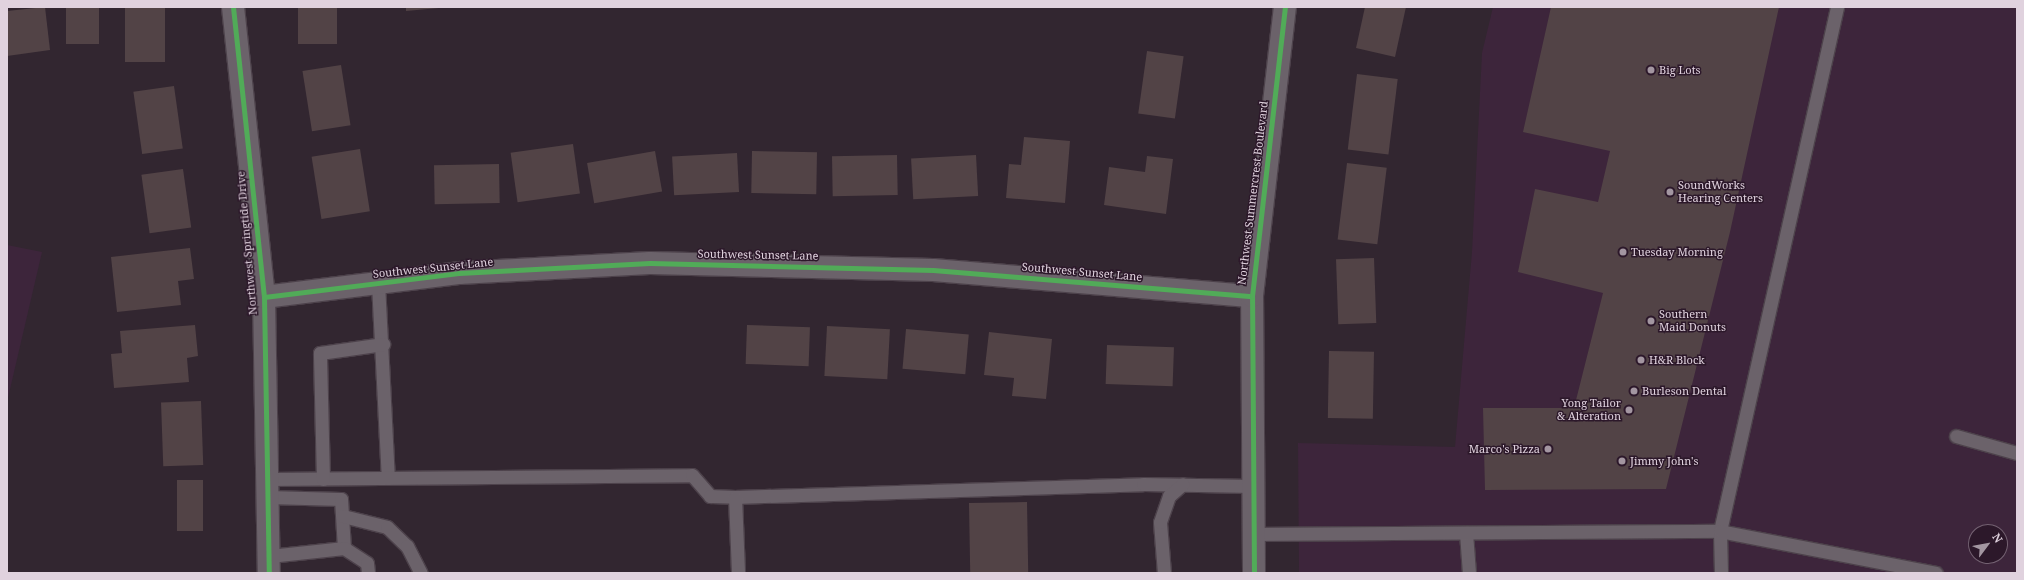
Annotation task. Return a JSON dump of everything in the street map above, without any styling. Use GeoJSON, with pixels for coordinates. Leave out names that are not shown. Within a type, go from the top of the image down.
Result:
{"type":"FeatureCollection","features":[{"type":"Feature","properties":{"kind":"street","name":"Northwest Springtide Drive"},"geometry":{"type":"LineString","coordinates":[[233,7],[264,297],[269,564]]}},
{"type":"Feature","properties":{"kind":"street","name":"Northwest Summercrest Boulevard"},"geometry":{"type":"LineString","coordinates":[[1254,573],[1252,486],[1252,296],[1285,7]]}},
{"type":"Feature","properties":{"kind":"street","name":"Southwest Sunset Lane"},"geometry":{"type":"LineString","coordinates":[[264,297],[460,273],[650,263],[933,270],[1252,296]]}},
{"type":"Feature","properties":{"kind":"lane"},"geometry":{"type":"LineString","coordinates":[[1721,573],[1720,531],[1837,7]]}},
{"type":"Feature","properties":{"kind":"lane"},"geometry":{"type":"LineString","coordinates":[[378,283],[383,344],[388,478]]}},
{"type":"Feature","properties":{"kind":"lane"},"geometry":{"type":"LineString","coordinates":[[323,479],[320,353],[383,344]]}},
{"type":"Feature","properties":{"kind":"lane"},"geometry":{"type":"LineString","coordinates":[[1956,436],[2017,453]]}},
{"type":"Feature","properties":{"kind":"lane"},"geometry":{"type":"LineString","coordinates":[[267,488],[323,479],[692,475],[710,496],[735,497],[1183,484],[1252,486]]}},
{"type":"Feature","properties":{"kind":"lane"},"geometry":{"type":"LineString","coordinates":[[1164,573],[1160,522],[1169,496],[1183,484]]}},
{"type":"Feature","properties":{"kind":"lane"},"geometry":{"type":"LineString","coordinates":[[267,488],[341,499],[344,548]]}},
{"type":"Feature","properties":{"kind":"lane"},"geometry":{"type":"LineString","coordinates":[[735,497],[738,573]]}},
{"type":"Feature","properties":{"kind":"lane"},"geometry":{"type":"LineString","coordinates":[[343,516],[387,527],[407,546],[421,573]]}},
{"type":"Feature","properties":{"kind":"lane"},"geometry":{"type":"LineString","coordinates":[[1254,534],[1720,531],[1936,573]]}},
{"type":"Feature","properties":{"kind":"lane"},"geometry":{"type":"LineString","coordinates":[[1466,533],[1469,573]]}},
{"type":"Feature","properties":{"kind":"lane"},"geometry":{"type":"LineString","coordinates":[[269,564],[344,548],[367,563],[368,573]]}},
{"type":"Feature","properties":{"kind":"shaded area"},"geometry":{"type":"Polygon","coordinates":[[[1493,7],[2017,7],[2017,573],[1299,573],[1298,443],[1455,447],[1472,252],[1482,53],[1493,7]]]}},
{"type":"Feature","properties":{"kind":"shaded area"},"geometry":{"type":"Polygon","coordinates":[[[7,245],[42,252],[7,402],[7,245]]]}},
{"type":"Feature","properties":{"kind":"building"},"geometry":{"type":"Polygon","coordinates":[[[45,7],[50,50],[7,56],[7,11],[45,7]]]}},
{"type":"Feature","properties":{"kind":"building"},"geometry":{"type":"Polygon","coordinates":[[[66,7],[99,7],[99,44],[66,44],[66,7]]]}},
{"type":"Feature","properties":{"kind":"building"},"geometry":{"type":"Polygon","coordinates":[[[125,7],[165,7],[165,62],[125,62],[125,7]]]}},
{"type":"Feature","properties":{"kind":"building"},"geometry":{"type":"Polygon","coordinates":[[[298,7],[337,7],[337,44],[298,44],[298,7]]]}},
{"type":"Feature","properties":{"kind":"building"},"geometry":{"type":"Polygon","coordinates":[[[406,7],[439,7],[439,8],[406,11],[406,7]]]}},
{"type":"Feature","properties":{"kind":"building"},"geometry":{"type":"Polygon","coordinates":[[[1365,7],[1406,7],[1395,57],[1356,48],[1365,7]]]}},
{"type":"Feature","properties":{"kind":"building"},"geometry":{"type":"Polygon","coordinates":[[[1551,7],[1779,7],[1730,232],[1666,489],[1485,490],[1483,408],[1574,408],[1603,293],[1518,272],[1535,189],[1598,202],[1610,151],[1523,132],[1551,7]]]}},
{"type":"Feature","properties":{"kind":"building"},"geometry":{"type":"Polygon","coordinates":[[[1147,51],[1184,56],[1175,119],[1138,113],[1147,51]]]}},
{"type":"Feature","properties":{"kind":"building"},"geometry":{"type":"Polygon","coordinates":[[[341,65],[351,125],[312,131],[302,71],[341,65]]]}},
{"type":"Feature","properties":{"kind":"building"},"geometry":{"type":"Polygon","coordinates":[[[1357,74],[1398,79],[1388,154],[1348,149],[1357,74]]]}},
{"type":"Feature","properties":{"kind":"building"},"geometry":{"type":"Polygon","coordinates":[[[174,86],[183,148],[142,154],[133,92],[174,86]]]}},
{"type":"Feature","properties":{"kind":"building"},"geometry":{"type":"Polygon","coordinates":[[[1024,137],[1070,141],[1065,203],[1006,198],[1009,164],[1021,165],[1024,137]]]}},
{"type":"Feature","properties":{"kind":"building"},"geometry":{"type":"Polygon","coordinates":[[[573,144],[580,194],[518,202],[511,153],[573,144]]]}},
{"type":"Feature","properties":{"kind":"building"},"geometry":{"type":"Polygon","coordinates":[[[360,149],[370,211],[321,219],[312,157],[360,149]]]}},
{"type":"Feature","properties":{"kind":"building"},"geometry":{"type":"Polygon","coordinates":[[[655,151],[662,191],[594,203],[587,163],[655,151]]]}},
{"type":"Feature","properties":{"kind":"building"},"geometry":{"type":"Polygon","coordinates":[[[752,151],[817,152],[816,194],[751,193],[752,151]]]}},
{"type":"Feature","properties":{"kind":"building"},"geometry":{"type":"Polygon","coordinates":[[[737,153],[739,192],[674,195],[672,156],[737,153]]]}},
{"type":"Feature","properties":{"kind":"building"},"geometry":{"type":"Polygon","coordinates":[[[897,155],[898,195],[833,196],[832,156],[897,155]]]}},
{"type":"Feature","properties":{"kind":"building"},"geometry":{"type":"Polygon","coordinates":[[[976,155],[978,196],[913,199],[911,158],[976,155]]]}},
{"type":"Feature","properties":{"kind":"building"},"geometry":{"type":"Polygon","coordinates":[[[1147,156],[1173,159],[1166,214],[1104,205],[1109,167],[1145,172],[1147,156]]]}},
{"type":"Feature","properties":{"kind":"building"},"geometry":{"type":"Polygon","coordinates":[[[1347,163],[1387,168],[1377,244],[1338,239],[1347,163]]]}},
{"type":"Feature","properties":{"kind":"building"},"geometry":{"type":"Polygon","coordinates":[[[499,164],[500,203],[435,204],[434,165],[499,164]]]}},
{"type":"Feature","properties":{"kind":"building"},"geometry":{"type":"Polygon","coordinates":[[[183,169],[191,227],[150,233],[141,175],[183,169]]]}},
{"type":"Feature","properties":{"kind":"building"},"geometry":{"type":"Polygon","coordinates":[[[190,248],[194,279],[178,281],[181,305],[117,312],[111,257],[190,248]]]}},
{"type":"Feature","properties":{"kind":"building"},"geometry":{"type":"Polygon","coordinates":[[[1374,258],[1376,323],[1338,324],[1336,259],[1374,258]]]}},
{"type":"Feature","properties":{"kind":"building"},"geometry":{"type":"Polygon","coordinates":[[[195,325],[198,356],[187,358],[189,382],[114,388],[111,354],[122,353],[120,331],[195,325]]]}},
{"type":"Feature","properties":{"kind":"building"},"geometry":{"type":"Polygon","coordinates":[[[747,325],[810,327],[809,366],[746,364],[747,325]]]}},
{"type":"Feature","properties":{"kind":"building"},"geometry":{"type":"Polygon","coordinates":[[[827,326],[890,329],[887,379],[824,376],[827,326]]]}},
{"type":"Feature","properties":{"kind":"building"},"geometry":{"type":"Polygon","coordinates":[[[906,329],[969,334],[965,374],[903,369],[906,329]]]}},
{"type":"Feature","properties":{"kind":"building"},"geometry":{"type":"Polygon","coordinates":[[[989,332],[1052,339],[1046,399],[1012,396],[1014,378],[984,375],[989,332]]]}},
{"type":"Feature","properties":{"kind":"building"},"geometry":{"type":"Polygon","coordinates":[[[1107,345],[1174,347],[1173,386],[1106,384],[1107,345]]]}},
{"type":"Feature","properties":{"kind":"building"},"geometry":{"type":"Polygon","coordinates":[[[1329,351],[1374,352],[1373,419],[1328,418],[1329,351]]]}},
{"type":"Feature","properties":{"kind":"building"},"geometry":{"type":"Polygon","coordinates":[[[201,401],[203,465],[163,466],[161,402],[201,401]]]}},
{"type":"Feature","properties":{"kind":"building"},"geometry":{"type":"Polygon","coordinates":[[[177,480],[203,480],[203,531],[177,531],[177,480]]]}},
{"type":"Feature","properties":{"kind":"building"},"geometry":{"type":"Polygon","coordinates":[[[1027,502],[1028,573],[970,573],[969,503],[1027,502]]]}},
{"type":"Feature","properties":{"kind":"cycle path"},"geometry":{"type":"LineString","coordinates":[[233,7],[264,297],[269,573]]}},
{"type":"Feature","properties":{"kind":"cycle path"},"geometry":{"type":"LineString","coordinates":[[1254,573],[1252,296],[1285,7]]}},
{"type":"Feature","properties":{"kind":"cycle path"},"geometry":{"type":"LineString","coordinates":[[264,297],[459,273],[650,263],[933,270],[1252,296]]}},
{"type":"Feature","properties":{"kind":"place","name":"Big Lots"},"geometry":{"type":"Point","coordinates":[1651,70]}},
{"type":"Feature","properties":{"kind":"place","name":"SoundWorks Hearing Centers"},"geometry":{"type":"Point","coordinates":[1670,192]}},
{"type":"Feature","properties":{"kind":"place","name":"Tuesday Morning"},"geometry":{"type":"Point","coordinates":[1623,252]}},
{"type":"Feature","properties":{"kind":"place","name":"Southern Maid Donuts"},"geometry":{"type":"Point","coordinates":[1651,321]}},
{"type":"Feature","properties":{"kind":"place","name":"H&R Block"},"geometry":{"type":"Point","coordinates":[1641,360]}},
{"type":"Feature","properties":{"kind":"place","name":"Burleson Dental"},"geometry":{"type":"Point","coordinates":[1634,391]}},
{"type":"Feature","properties":{"kind":"place","name":"Yong Tailor & Alteration"},"geometry":{"type":"Point","coordinates":[1629,410]}},
{"type":"Feature","properties":{"kind":"place","name":"Marco's Pizza"},"geometry":{"type":"Point","coordinates":[1548,449]}},
{"type":"Feature","properties":{"kind":"place","name":"Jimmy John's"},"geometry":{"type":"Point","coordinates":[1622,461]}}]}
